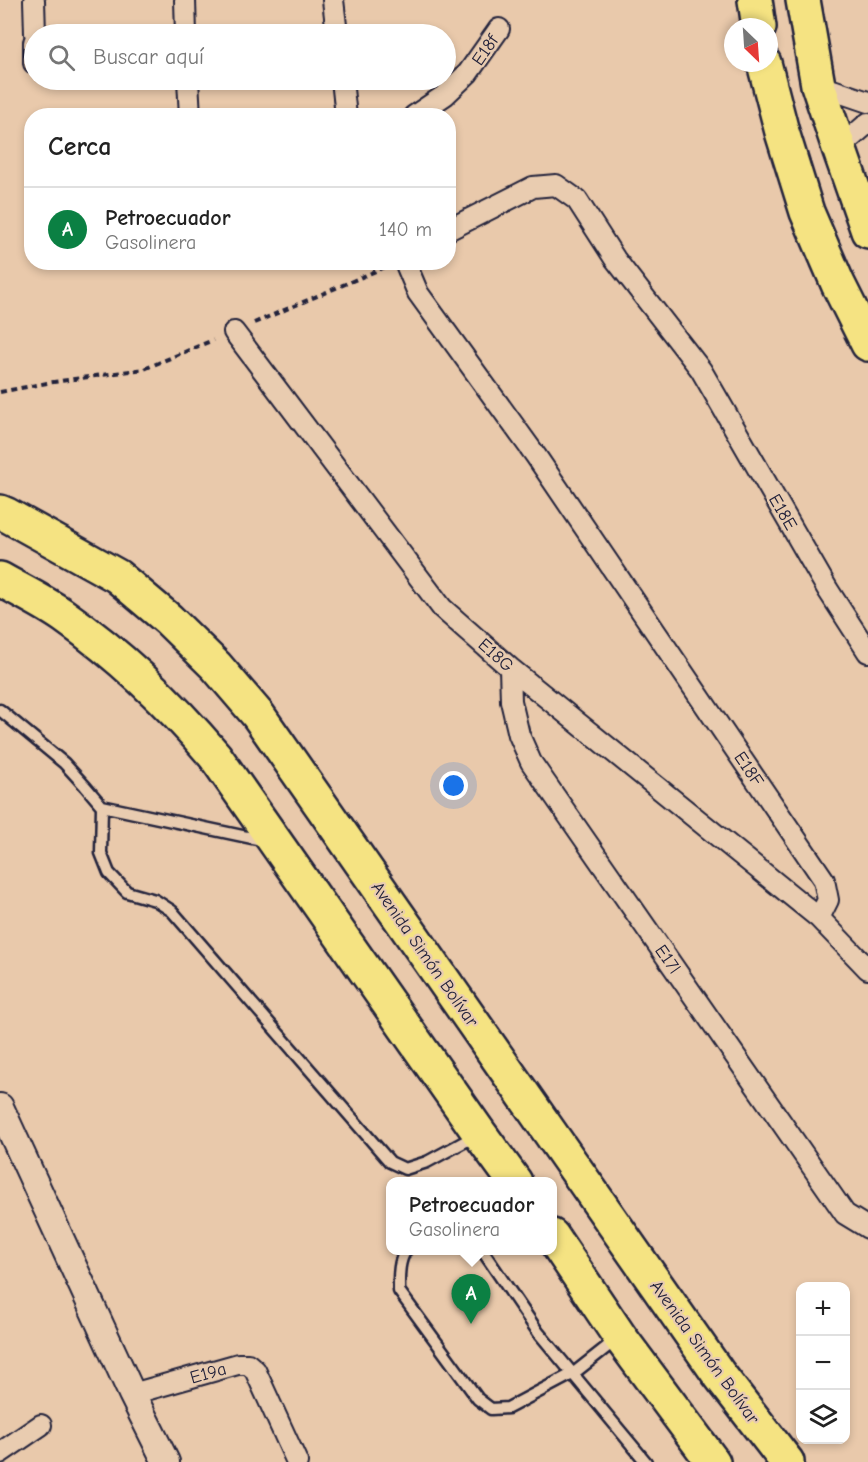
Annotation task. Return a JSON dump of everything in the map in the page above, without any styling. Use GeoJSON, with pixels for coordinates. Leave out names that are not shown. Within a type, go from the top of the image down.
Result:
{"type":"FeatureCollection","features":[{"type":"Feature","properties":{"kind":"highway"},"geometry":{"type":"LineString","coordinates":[[755,0],[758,18]]}},
{"type":"Feature","properties":{"kind":"highway"},"geometry":{"type":"LineString","coordinates":[[803,0],[818,85],[868,231]]}},
{"type":"Feature","properties":{"kind":"highway"},"geometry":{"type":"LineString","coordinates":[[766,72],[807,212],[838,284],[868,345]]}},
{"type":"Feature","properties":{"kind":"highway","name":"Avenida Simón Bolívar"},"geometry":{"type":"LineString","coordinates":[[2,510],[117,576],[168,619],[216,666],[258,715],[718,1373],[787,1462]]}},
{"type":"Feature","properties":{"kind":"highway"},"geometry":{"type":"LineString","coordinates":[[0,579],[62,615],[145,680],[215,756],[507,1175]]}},
{"type":"Feature","properties":{"kind":"highway"},"geometry":{"type":"LineString","coordinates":[[557,1243],[620,1337],[713,1462]]}},
{"type":"Feature","properties":{"kind":"street"},"geometry":{"type":"LineString","coordinates":[[34,0],[35,24]]}},
{"type":"Feature","properties":{"kind":"street"},"geometry":{"type":"LineString","coordinates":[[184,0],[185,24]]}},
{"type":"Feature","properties":{"kind":"street"},"geometry":{"type":"LineString","coordinates":[[333,0],[336,24]]}},
{"type":"Feature","properties":{"kind":"street","name":"E18f"},"geometry":{"type":"LineString","coordinates":[[456,84],[468,73],[499,29]]}},
{"type":"Feature","properties":{"kind":"street"},"geometry":{"type":"LineString","coordinates":[[818,85],[868,102]]}},
{"type":"Feature","properties":{"kind":"street"},"geometry":{"type":"LineString","coordinates":[[189,90],[190,108]]}},
{"type":"Feature","properties":{"kind":"street"},"geometry":{"type":"LineString","coordinates":[[343,90],[345,108]]}},
{"type":"Feature","properties":{"kind":"street","name":"E18f"},"geometry":{"type":"LineString","coordinates":[[426,108],[450,90]]}},
{"type":"Feature","properties":{"kind":"street"},"geometry":{"type":"LineString","coordinates":[[839,148],[868,123]]}},
{"type":"Feature","properties":{"kind":"street","name":"E18E"},"geometry":{"type":"LineString","coordinates":[[456,226],[533,187],[556,185],[576,200],[615,259],[700,370],[828,590],[868,652]]}},
{"type":"Feature","properties":{"kind":"street","name":"E18F"},"geometry":{"type":"LineString","coordinates":[[408,270],[418,293],[536,456],[824,879],[828,900],[819,918]]}},
{"type":"Feature","properties":{"kind":"street","name":"E18G"},"geometry":{"type":"LineString","coordinates":[[234,332],[442,608],[510,668],[819,918]]}},
{"type":"Feature","properties":{"kind":"street","name":"E17l"},"geometry":{"type":"LineString","coordinates":[[510,668],[511,701],[519,735],[531,762],[845,1214],[868,1228]]}},
{"type":"Feature","properties":{"kind":"street"},"geometry":{"type":"LineString","coordinates":[[819,918],[868,969]]}},
{"type":"Feature","properties":{"kind":"street"},"geometry":{"type":"LineString","coordinates":[[0,1107],[132,1394],[166,1462]]}},
{"type":"Feature","properties":{"kind":"street","name":"E19a"},"geometry":{"type":"LineString","coordinates":[[132,1394],[238,1364],[248,1364],[255,1370],[297,1462]]}},
{"type":"Feature","properties":{"kind":"street"},"geometry":{"type":"LineString","coordinates":[[0,1453],[40,1425]]}},
{"type":"Feature","properties":{"kind":"lane"},"geometry":{"type":"LineString","coordinates":[[0,710],[64,763],[102,806],[277,844]]}},
{"type":"Feature","properties":{"kind":"lane"},"geometry":{"type":"LineString","coordinates":[[102,806],[101,853],[109,873],[127,892],[155,900],[172,911],[390,1162],[405,1169],[416,1166],[480,1134]]}},
{"type":"Feature","properties":{"kind":"lane"},"geometry":{"type":"LineString","coordinates":[[403,1255],[399,1291],[478,1399],[491,1409],[508,1408],[574,1373],[620,1337]]}},
{"type":"Feature","properties":{"kind":"lane"},"geometry":{"type":"LineString","coordinates":[[485,1255],[538,1332],[646,1462]]}},
{"type":"Feature","properties":{"kind":"path"},"geometry":{"type":"LineString","coordinates":[[0,392],[144,369],[379,270]]}},
{"type":"Feature","properties":{"kind":"place","name":"Petroecuador"},"geometry":{"type":"Point","coordinates":[471,1324]}}]}
